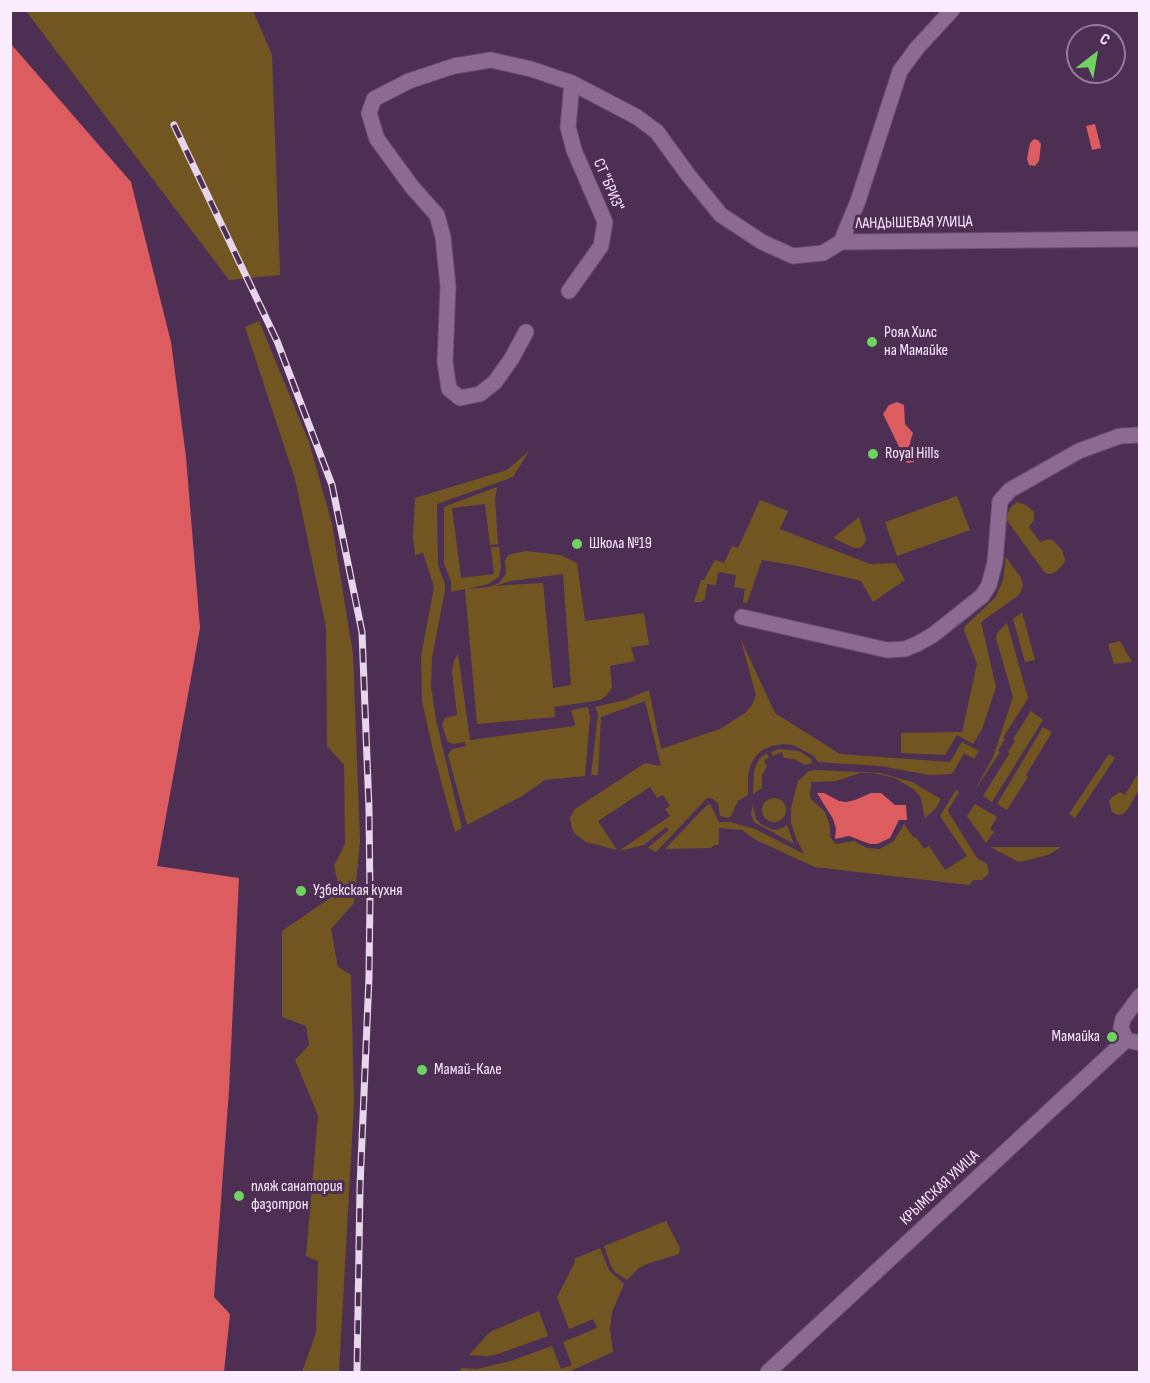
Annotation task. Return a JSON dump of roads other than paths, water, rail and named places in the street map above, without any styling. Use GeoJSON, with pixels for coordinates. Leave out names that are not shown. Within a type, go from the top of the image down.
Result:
{"type":"FeatureCollection","features":[{"type":"Feature","properties":{"kind":"street","name":"ЛАНДЫШЕВАЯ УЛИЦА"},"geometry":{"type":"LineString","coordinates":[[952,10],[917,48],[900,71],[858,201],[841,242],[1140,239]]}},
{"type":"Feature","properties":{"kind":"street"},"geometry":{"type":"LineString","coordinates":[[525,332],[512,358],[495,382],[480,394],[460,398],[448,389],[445,362],[448,286],[443,237],[437,215],[412,187],[377,139],[369,113],[374,99],[410,81],[453,66],[490,60],[531,69],[572,83],[637,117],[657,132],[721,215],[762,242],[793,256],[823,253],[841,242]]}},
{"type":"Feature","properties":{"kind":"street","name":"СТ \"БРИЗ\""},"geometry":{"type":"LineString","coordinates":[[569,291],[601,246],[605,222],[574,150],[568,128],[572,83]]}},
{"type":"Feature","properties":{"kind":"street"},"geometry":{"type":"LineString","coordinates":[[742,617],[886,650],[905,650],[933,635],[982,596],[989,585],[995,562],[1000,501],[1010,490],[1079,451],[1120,436],[1140,435]]}},
{"type":"Feature","properties":{"kind":"street"},"geometry":{"type":"LineString","coordinates":[[1133,1041],[1121,1028],[1123,1019],[1140,996]]}},
{"type":"Feature","properties":{"kind":"street","name":"КРЫМСКАЯ УЛИЦА"},"geometry":{"type":"LineString","coordinates":[[768,1372],[1133,1041]]}},
{"type":"Feature","properties":{"kind":"railway"},"geometry":{"type":"LineString","coordinates":[[174,125],[277,341],[332,485],[362,632],[370,898],[360,1187],[357,1372]]}},
{"type":"Feature","properties":{"kind":"place","name":"Роял Хилс на Мамайке"},"geometry":{"type":"Point","coordinates":[872,342]}},
{"type":"Feature","properties":{"kind":"place","name":"Royal Hills"},"geometry":{"type":"Point","coordinates":[873,454]}},
{"type":"Feature","properties":{"kind":"place","name":"Школа №19"},"geometry":{"type":"Point","coordinates":[577,544]}},
{"type":"Feature","properties":{"kind":"place","name":"Узбекская кухня"},"geometry":{"type":"Point","coordinates":[301,891]}},
{"type":"Feature","properties":{"kind":"place","name":"Мамайка"},"geometry":{"type":"Point","coordinates":[1112,1037]}},
{"type":"Feature","properties":{"kind":"place","name":"Мамай-Кале"},"geometry":{"type":"Point","coordinates":[422,1070]}},
{"type":"Feature","properties":{"kind":"place","name":"пляж санатория фазотрон"},"geometry":{"type":"Point","coordinates":[239,1196]}}]}
